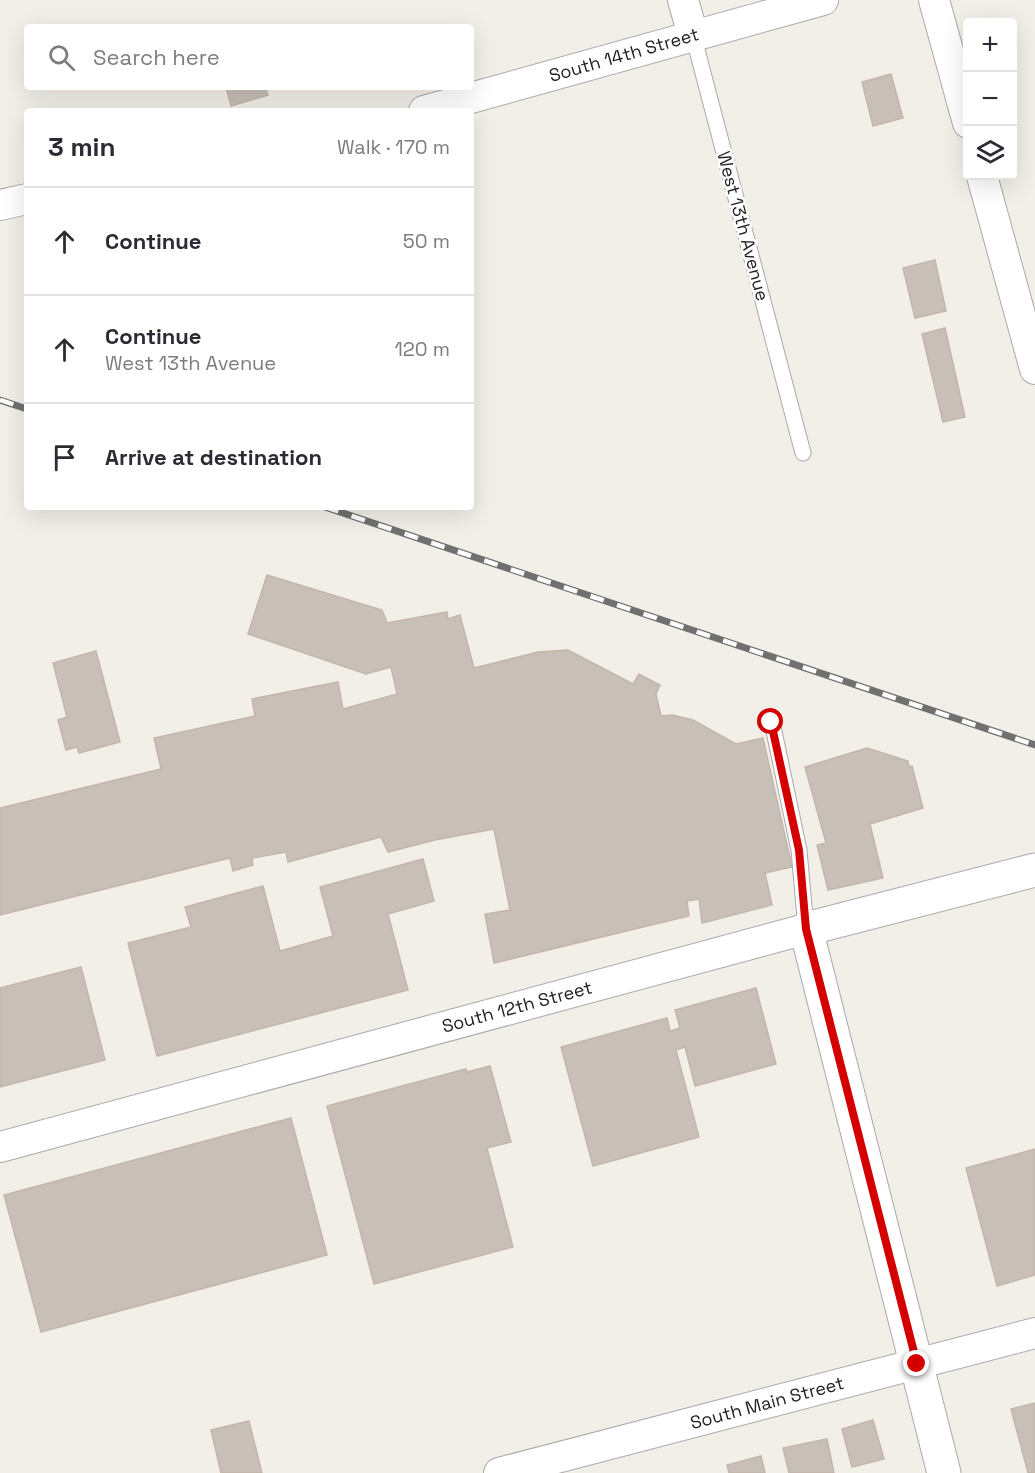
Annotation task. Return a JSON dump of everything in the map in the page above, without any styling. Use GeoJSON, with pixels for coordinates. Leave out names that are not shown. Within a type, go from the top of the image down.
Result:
{"type":"FeatureCollection","features":[{"type":"Feature","properties":{"kind":"street","name":"West 13th Avenue"},"geometry":{"type":"LineString","coordinates":[[683,0],[693,35]]}},
{"type":"Feature","properties":{"kind":"street","name":"South 14th Street"},"geometry":{"type":"LineString","coordinates":[[435,108],[823,0]]}},
{"type":"Feature","properties":{"kind":"street"},"geometry":{"type":"LineString","coordinates":[[934,0],[963,105]]}},
{"type":"Feature","properties":{"kind":"street"},"geometry":{"type":"LineString","coordinates":[[983,180],[1035,369]]}},
{"type":"Feature","properties":{"kind":"street"},"geometry":{"type":"LineString","coordinates":[[0,205],[24,201]]}},
{"type":"Feature","properties":{"kind":"street","name":"South 12th Street"},"geometry":{"type":"LineString","coordinates":[[0,1147],[806,929],[1035,870]]}},
{"type":"Feature","properties":{"kind":"street"},"geometry":{"type":"LineString","coordinates":[[806,929],[944,1473]]}},
{"type":"Feature","properties":{"kind":"street","name":"South Main Street"},"geometry":{"type":"LineString","coordinates":[[499,1473],[1035,1333]]}},
{"type":"Feature","properties":{"kind":"lane","name":"West 13th Avenue"},"geometry":{"type":"LineString","coordinates":[[693,35],[802,453]]}},
{"type":"Feature","properties":{"kind":"lane"},"geometry":{"type":"LineString","coordinates":[[771,722],[799,850],[806,929]]}},
{"type":"Feature","properties":{"kind":"building"},"geometry":{"type":"Polygon","coordinates":[[[891,74],[903,118],[873,126],[862,82],[891,74]]]}},
{"type":"Feature","properties":{"kind":"building"},"geometry":{"type":"Polygon","coordinates":[[[227,90],[266,90],[268,95],[231,106],[227,90]]]}},
{"type":"Feature","properties":{"kind":"building"},"geometry":{"type":"Polygon","coordinates":[[[935,260],[946,311],[915,318],[903,268],[935,260]]]}},
{"type":"Feature","properties":{"kind":"building"},"geometry":{"type":"Polygon","coordinates":[[[945,328],[965,417],[943,422],[922,334],[945,328]]]}},
{"type":"Feature","properties":{"kind":"building"},"geometry":{"type":"Polygon","coordinates":[[[267,575],[382,610],[387,623],[447,612],[448,619],[460,615],[474,668],[538,652],[568,650],[633,684],[639,674],[660,685],[656,694],[661,716],[672,715],[693,720],[736,744],[763,738],[792,867],[765,873],[772,905],[702,923],[699,899],[687,901],[689,916],[494,963],[485,914],[510,910],[494,829],[388,852],[381,837],[288,862],[286,852],[252,858],[253,865],[233,871],[230,858],[0,915],[0,808],[161,769],[154,738],[255,716],[252,699],[338,682],[343,709],[397,694],[391,667],[366,674],[248,634],[267,575]]]}},
{"type":"Feature","properties":{"kind":"building"},"geometry":{"type":"Polygon","coordinates":[[[96,651],[120,742],[79,753],[77,747],[66,750],[58,720],[67,717],[53,663],[96,651]]]}},
{"type":"Feature","properties":{"kind":"building"},"geometry":{"type":"Polygon","coordinates":[[[867,748],[908,761],[909,767],[912,766],[923,808],[870,824],[883,878],[828,890],[817,845],[826,843],[805,767],[867,748]]]}},
{"type":"Feature","properties":{"kind":"building"},"geometry":{"type":"Polygon","coordinates":[[[423,859],[434,901],[388,914],[408,990],[157,1056],[128,943],[191,927],[185,907],[263,886],[280,951],[333,936],[320,887],[423,859]]]}},
{"type":"Feature","properties":{"kind":"building"},"geometry":{"type":"Polygon","coordinates":[[[81,967],[105,1060],[0,1087],[0,988],[81,967]]]}},
{"type":"Feature","properties":{"kind":"building"},"geometry":{"type":"Polygon","coordinates":[[[756,988],[776,1064],[695,1086],[685,1047],[676,1050],[699,1137],[593,1166],[561,1047],[667,1018],[670,1031],[680,1028],[675,1010],[756,988]]]}},
{"type":"Feature","properties":{"kind":"building"},"geometry":{"type":"Polygon","coordinates":[[[490,1066],[511,1142],[487,1148],[513,1247],[374,1284],[327,1106],[466,1069],[467,1072],[490,1066]]]}},
{"type":"Feature","properties":{"kind":"building"},"geometry":{"type":"Polygon","coordinates":[[[291,1118],[327,1255],[41,1332],[4,1195],[291,1118]]]}},
{"type":"Feature","properties":{"kind":"building"},"geometry":{"type":"Polygon","coordinates":[[[1035,1149],[1035,1275],[997,1286],[966,1168],[1035,1149]]]}},
{"type":"Feature","properties":{"kind":"building"},"geometry":{"type":"Polygon","coordinates":[[[1035,1403],[1035,1473],[1028,1473],[1011,1409],[1035,1403]]]}},
{"type":"Feature","properties":{"kind":"building"},"geometry":{"type":"Polygon","coordinates":[[[873,1420],[884,1459],[852,1467],[842,1429],[873,1420]]]}},
{"type":"Feature","properties":{"kind":"building"},"geometry":{"type":"Polygon","coordinates":[[[249,1421],[262,1473],[221,1473],[211,1430],[249,1421]]]}},
{"type":"Feature","properties":{"kind":"building"},"geometry":{"type":"Polygon","coordinates":[[[827,1439],[834,1473],[789,1473],[783,1448],[827,1439]]]}},
{"type":"Feature","properties":{"kind":"building"},"geometry":{"type":"Polygon","coordinates":[[[761,1456],[765,1473],[729,1473],[727,1465],[761,1456]]]}},
{"type":"Feature","properties":{"kind":"railway"},"geometry":{"type":"LineString","coordinates":[[0,400],[24,408]]}},
{"type":"Feature","properties":{"kind":"railway"},"geometry":{"type":"LineString","coordinates":[[334,510],[1035,745]]}},
{"type":"Feature","properties":{"kind":"route"},"geometry":{"type":"LineString","coordinates":[[771,722],[799,850],[806,929],[917,1364]]}}]}
